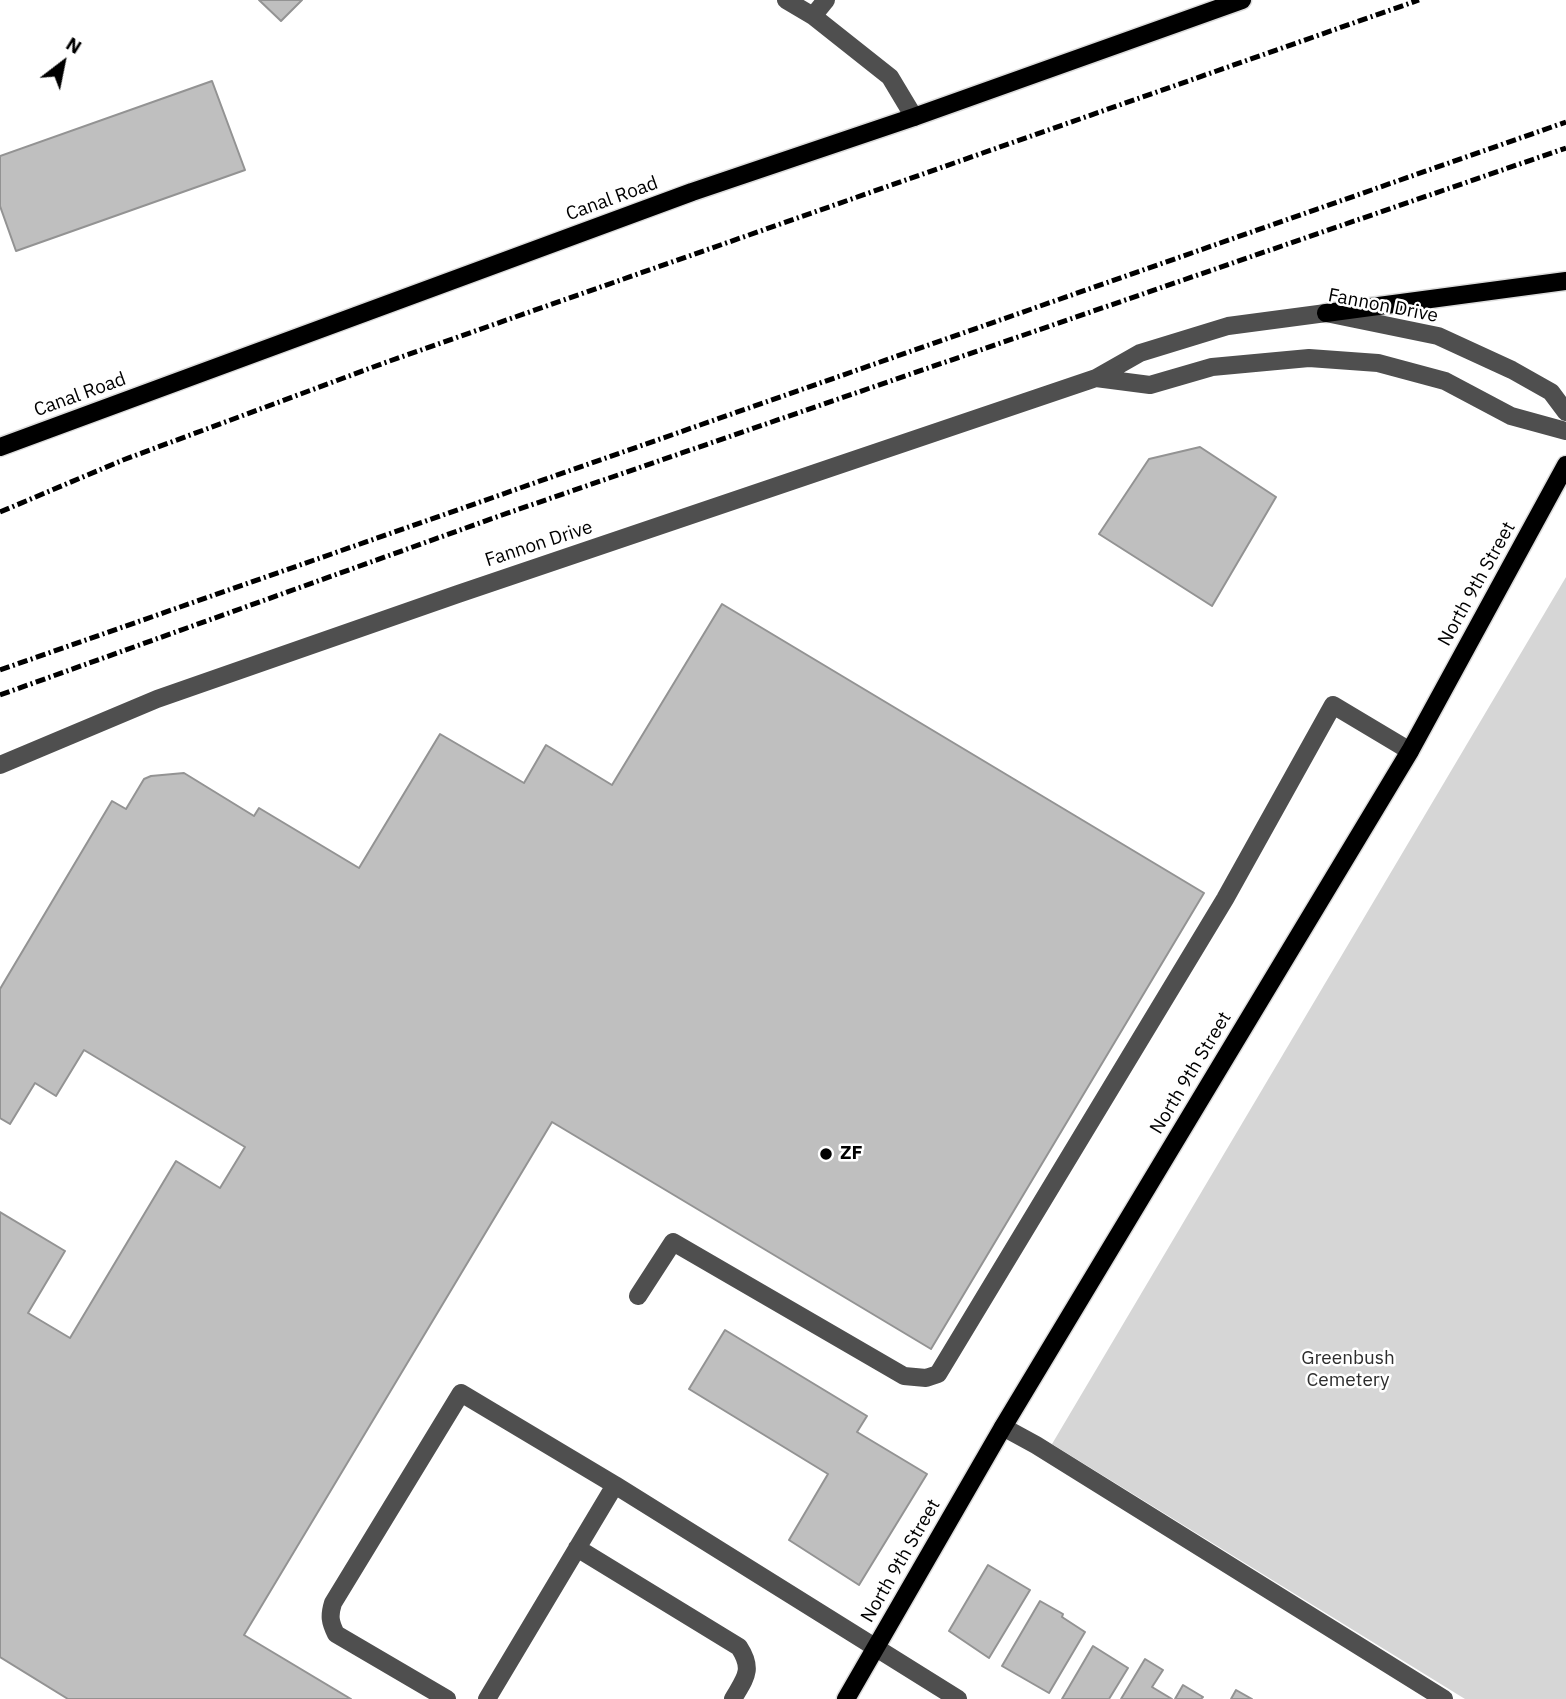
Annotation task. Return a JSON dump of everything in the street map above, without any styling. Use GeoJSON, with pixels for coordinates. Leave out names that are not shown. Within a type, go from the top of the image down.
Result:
{"type":"FeatureCollection","features":[{"type":"Feature","properties":{"kind":"main road","name":"Canal Road"},"geometry":{"type":"LineString","coordinates":[[0,447],[679,197],[914,117],[1242,0]]}},
{"type":"Feature","properties":{"kind":"main road"},"geometry":{"type":"LineString","coordinates":[[1326,313],[1566,281]]}},
{"type":"Feature","properties":{"kind":"main road","name":"North 9th Street"},"geometry":{"type":"LineString","coordinates":[[846,1699],[1003,1427],[1410,751],[1566,465]]}},
{"type":"Feature","properties":{"kind":"street"},"geometry":{"type":"LineString","coordinates":[[786,0],[813,16],[890,77],[914,117]]}},
{"type":"Feature","properties":{"kind":"street"},"geometry":{"type":"LineString","coordinates":[[813,16],[825,0]]}},
{"type":"Feature","properties":{"kind":"street","name":"Fannon Drive"},"geometry":{"type":"LineString","coordinates":[[0,765],[157,699],[1096,378],[1140,353],[1228,326],[1326,313],[1438,337],[1512,370],[1551,391],[1566,412]]}},
{"type":"Feature","properties":{"kind":"street","name":"Fannon Drive"},"geometry":{"type":"LineString","coordinates":[[1096,378],[1150,384],[1212,367],[1309,359],[1378,363],[1445,381],[1511,416],[1566,431]]}},
{"type":"Feature","properties":{"kind":"street"},"geometry":{"type":"LineString","coordinates":[[638,1296],[673,1242],[904,1376],[926,1378],[938,1374],[1217,911],[1333,705],[1410,751]]}},
{"type":"Feature","properties":{"kind":"street"},"geometry":{"type":"LineString","coordinates":[[447,1699],[336,1634],[330,1623],[333,1603],[461,1394],[615,1485],[958,1699]]}},
{"type":"Feature","properties":{"kind":"street"},"geometry":{"type":"LineString","coordinates":[[1003,1427],[1444,1699]]}},
{"type":"Feature","properties":{"kind":"street"},"geometry":{"type":"LineString","coordinates":[[487,1699],[615,1485]]}},
{"type":"Feature","properties":{"kind":"street"},"geometry":{"type":"LineString","coordinates":[[577,1548],[739,1647],[748,1660],[748,1671],[733,1699]]}},
{"type":"Feature","properties":{"kind":"green space","name":"Greenbush Cemetery"},"geometry":{"type":"Polygon","coordinates":[[[1566,577],[1566,1699],[1465,1699],[1052,1444],[1566,577]]]}},
{"type":"Feature","properties":{"kind":"building"},"geometry":{"type":"Polygon","coordinates":[[[259,0],[302,0],[281,21],[259,0]]]}},
{"type":"Feature","properties":{"kind":"building"},"geometry":{"type":"Polygon","coordinates":[[[212,81],[245,170],[16,251],[0,206],[0,156],[212,81]]]}},
{"type":"Feature","properties":{"kind":"building"},"geometry":{"type":"Polygon","coordinates":[[[1200,447],[1276,497],[1212,606],[1099,534],[1149,459],[1200,447]]]}},
{"type":"Feature","properties":{"kind":"building","name":"ZF"},"geometry":{"type":"Polygon","coordinates":[[[722,604],[1204,893],[931,1349],[552,1122],[244,1635],[351,1699],[68,1699],[0,1657],[0,1212],[65,1251],[28,1313],[70,1338],[176,1161],[220,1188],[245,1147],[84,1050],[56,1096],[35,1083],[10,1124],[0,1118],[0,989],[112,801],[126,809],[144,779],[184,773],[254,816],[259,808],[359,868],[440,734],[524,783],[546,745],[612,785],[722,604]]]}},
{"type":"Feature","properties":{"kind":"building"},"geometry":{"type":"Polygon","coordinates":[[[725,1330],[867,1416],[857,1432],[927,1474],[859,1585],[789,1540],[828,1474],[689,1389],[725,1330]]]}},
{"type":"Feature","properties":{"kind":"building"},"geometry":{"type":"Polygon","coordinates":[[[988,1565],[1030,1590],[989,1658],[949,1631],[988,1565]]]}},
{"type":"Feature","properties":{"kind":"building"},"geometry":{"type":"Polygon","coordinates":[[[1040,1601],[1063,1614],[1062,1617],[1085,1632],[1049,1693],[1002,1666],[1040,1601]]]}},
{"type":"Feature","properties":{"kind":"building"},"geometry":{"type":"Polygon","coordinates":[[[1093,1646],[1128,1668],[1109,1699],[1062,1699],[1093,1646]]]}},
{"type":"Feature","properties":{"kind":"building"},"geometry":{"type":"Polygon","coordinates":[[[1145,1659],[1163,1670],[1152,1687],[1172,1699],[1121,1699],[1145,1659]]]}},
{"type":"Feature","properties":{"kind":"building"},"geometry":{"type":"Polygon","coordinates":[[[1183,1685],[1203,1697],[1175,1699],[1183,1685]]]}},
{"type":"Feature","properties":{"kind":"building"},"geometry":{"type":"Polygon","coordinates":[[[1236,1690],[1252,1699],[1231,1699],[1236,1690]]]}},
{"type":"Feature","properties":{"kind":"railway"},"geometry":{"type":"LineString","coordinates":[[0,512],[123,460],[384,363],[1419,0]]}},
{"type":"Feature","properties":{"kind":"railway"},"geometry":{"type":"LineString","coordinates":[[0,670],[1566,122]]}},
{"type":"Feature","properties":{"kind":"railway"},"geometry":{"type":"LineString","coordinates":[[0,695],[502,515],[1566,148]]}},
{"type":"Feature","properties":{"kind":"place","name":"ZF"},"geometry":{"type":"Point","coordinates":[826,1154]}}]}
